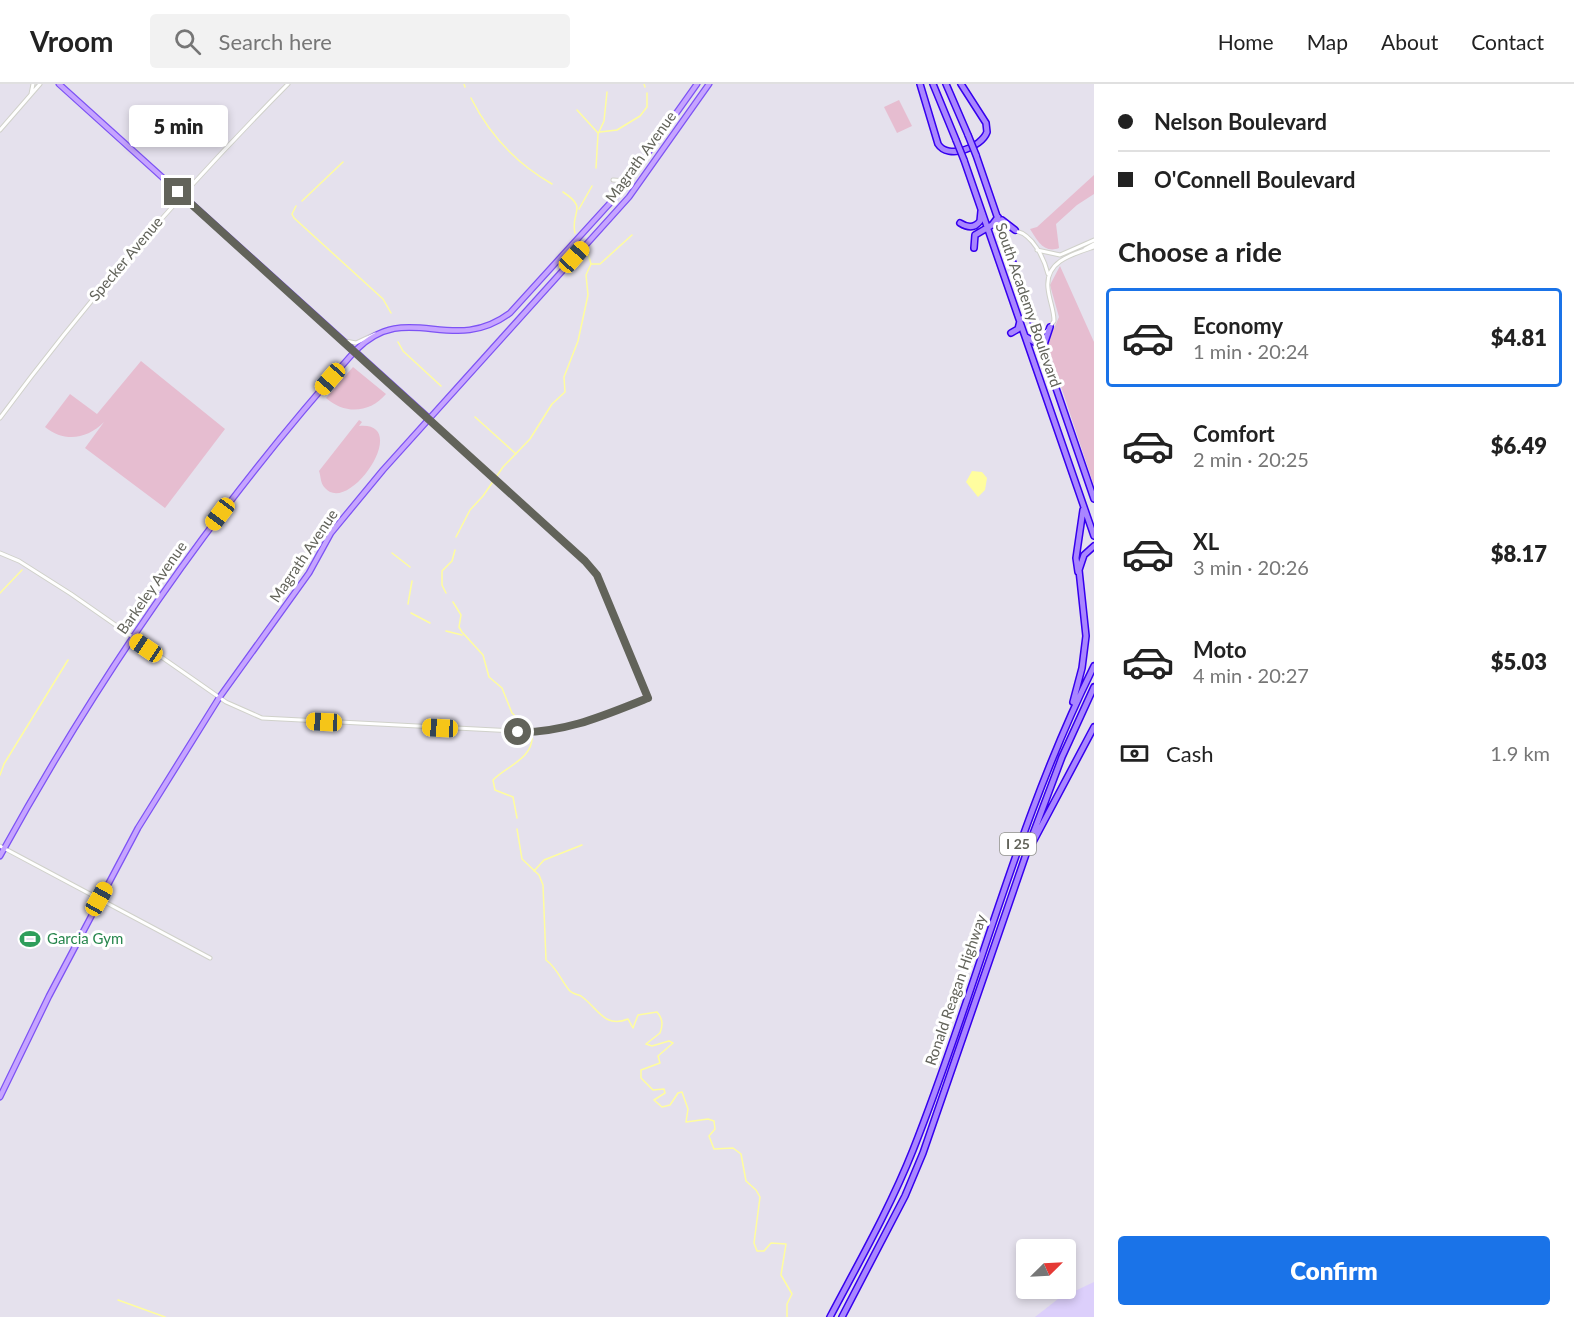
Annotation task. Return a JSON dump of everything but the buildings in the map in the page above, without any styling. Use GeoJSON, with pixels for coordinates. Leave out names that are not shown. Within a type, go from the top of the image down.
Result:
{"type":"FeatureCollection","features":[{"type":"Feature","properties":{"kind":"highway"},"geometry":{"type":"LineString","coordinates":[[920,84],[938,144],[945,151],[951,152],[979,142],[987,132],[986,123],[961,84]]}},
{"type":"Feature","properties":{"kind":"highway","name":"South Academy Boulevard"},"geometry":{"type":"LineString","coordinates":[[932,84],[989,227],[1094,536]]}},
{"type":"Feature","properties":{"kind":"highway","name":"South Academy Boulevard"},"geometry":{"type":"LineString","coordinates":[[946,84],[999,216],[1094,499]]}},
{"type":"Feature","properties":{"kind":"highway"},"geometry":{"type":"LineString","coordinates":[[960,223],[969,227],[978,224],[980,204]]}},
{"type":"Feature","properties":{"kind":"highway"},"geometry":{"type":"LineString","coordinates":[[978,232],[989,227],[999,216],[1015,231]]}},
{"type":"Feature","properties":{"kind":"highway"},"geometry":{"type":"LineString","coordinates":[[978,232],[986,233],[994,241],[996,236],[1004,231]]}},
{"type":"Feature","properties":{"kind":"highway"},"geometry":{"type":"LineString","coordinates":[[974,248],[978,232]]}},
{"type":"Feature","properties":{"kind":"highway"},"geometry":{"type":"LineString","coordinates":[[1011,333],[1018,329],[1021,322],[1030,334],[1038,335]]}},
{"type":"Feature","properties":{"kind":"highway"},"geometry":{"type":"LineString","coordinates":[[1026,338],[1043,348],[1050,327]]}},
{"type":"Feature","properties":{"kind":"highway"},"geometry":{"type":"LineString","coordinates":[[1091,489],[1094,495]]}},
{"type":"Feature","properties":{"kind":"highway"},"geometry":{"type":"LineString","coordinates":[[1060,736],[1076,692],[1084,654],[1086,624],[1076,558],[1083,524],[1082,502]]}},
{"type":"Feature","properties":{"kind":"highway"},"geometry":{"type":"LineString","coordinates":[[1080,580],[1081,560],[1094,546]]}},
{"type":"Feature","properties":{"kind":"highway","name":"Ronald Reagan Highway"},"geometry":{"type":"LineString","coordinates":[[830,1317],[890,1203],[913,1150],[1012,861],[1060,736],[1094,666]]}},
{"type":"Feature","properties":{"kind":"highway","name":"Ronald Reagan Highway"},"geometry":{"type":"LineString","coordinates":[[842,1317],[905,1196],[923,1153],[1062,757],[1094,687]]}},
{"type":"Feature","properties":{"kind":"highway"},"geometry":{"type":"LineString","coordinates":[[1027,854],[1094,727]]}},
{"type":"Feature","properties":{"kind":"main road"},"geometry":{"type":"LineString","coordinates":[[59,84],[429,418]]}},
{"type":"Feature","properties":{"kind":"main road","name":"Barkeley Avenue"},"geometry":{"type":"LineString","coordinates":[[0,856],[2,847],[130,637],[235,494],[355,351],[377,333],[408,326],[448,332],[468,332],[484,328],[502,319],[516,308],[629,180],[697,84]]}},
{"type":"Feature","properties":{"kind":"main road","name":"Magrath Avenue"},"geometry":{"type":"LineString","coordinates":[[0,1097],[99,899],[138,828],[219,698],[308,574],[331,533],[429,418],[629,197],[709,84]]}},
{"type":"Feature","properties":{"kind":"street"},"geometry":{"type":"LineString","coordinates":[[29,97],[33,84]]}},
{"type":"Feature","properties":{"kind":"street"},"geometry":{"type":"LineString","coordinates":[[0,130],[40,84]]}},
{"type":"Feature","properties":{"kind":"street","name":"Specker Avenue"},"geometry":{"type":"LineString","coordinates":[[0,418],[85,308],[182,195],[288,84]]}},
{"type":"Feature","properties":{"kind":"street"},"geometry":{"type":"LineString","coordinates":[[613,180],[629,180]]}},
{"type":"Feature","properties":{"kind":"street"},"geometry":{"type":"LineString","coordinates":[[1015,231],[1026,236],[1037,250],[1048,275],[1054,321],[1050,327],[1038,335]]}},
{"type":"Feature","properties":{"kind":"street"},"geometry":{"type":"LineString","coordinates":[[1037,250],[1056,255],[1094,244]]}},
{"type":"Feature","properties":{"kind":"street"},"geometry":{"type":"LineString","coordinates":[[1048,275],[1057,262],[1094,244]]}},
{"type":"Feature","properties":{"kind":"street"},"geometry":{"type":"LineString","coordinates":[[344,340],[356,343],[377,333]]}},
{"type":"Feature","properties":{"kind":"street"},"geometry":{"type":"LineString","coordinates":[[0,553],[19,561],[71,594],[219,698],[247,713],[274,719],[528,732],[577,725],[648,698],[594,570],[429,418]]}},
{"type":"Feature","properties":{"kind":"street"},"geometry":{"type":"LineString","coordinates":[[2,847],[210,958]]}},
{"type":"Feature","properties":{"kind":"shaded area"},"geometry":{"type":"Polygon","coordinates":[[[899,100],[912,126],[897,133],[884,107],[899,100]]]}},
{"type":"Feature","properties":{"kind":"shaded area"},"geometry":{"type":"Polygon","coordinates":[[[1094,175],[1094,194],[1077,205],[1056,224],[1059,248],[1045,248],[1030,229],[1037,227],[1094,175]]]}},
{"type":"Feature","properties":{"kind":"shaded area"},"geometry":{"type":"Polygon","coordinates":[[[1060,266],[1094,342],[1094,486],[1047,344],[1059,317],[1050,285],[1060,266]]]}},
{"type":"Feature","properties":{"kind":"shaded area"},"geometry":{"type":"Polygon","coordinates":[[[141,361],[225,429],[165,508],[85,448],[104,422],[90,432],[76,437],[60,435],[45,427],[70,394],[97,414],[141,361]]]}},
{"type":"Feature","properties":{"kind":"shaded area"},"geometry":{"type":"Polygon","coordinates":[[[353,367],[386,394],[373,405],[349,409],[326,398],[353,367]]]}},
{"type":"Feature","properties":{"kind":"shaded area"},"geometry":{"type":"Polygon","coordinates":[[[359,420],[362,422],[359,426],[374,428],[380,438],[378,451],[371,466],[361,479],[348,489],[336,493],[323,486],[319,471],[359,420]]]}},
{"type":"Feature","properties":{"kind":"shaded area"},"geometry":{"type":"Polygon","coordinates":[[[972,471],[982,472],[987,478],[985,490],[978,497],[966,482],[972,471]]]}},
{"type":"Feature","properties":{"kind":"sand"},"geometry":{"type":"Polygon","coordinates":[[[1094,1282],[1094,1317],[1035,1317],[1058,1299],[1076,1299],[1076,1290],[1094,1282]]]}},
{"type":"Feature","properties":{"kind":"waterway"},"geometry":{"type":"LineString","coordinates":[[596,168],[598,134],[604,121],[607,92]]}},
{"type":"Feature","properties":{"kind":"waterway"},"geometry":{"type":"LineString","coordinates":[[600,132],[617,130],[640,116],[647,107],[647,93]]}},
{"type":"Feature","properties":{"kind":"waterway"},"geometry":{"type":"LineString","coordinates":[[471,98],[486,124],[505,147],[527,167],[552,184]]}},
{"type":"Feature","properties":{"kind":"waterway"},"geometry":{"type":"LineString","coordinates":[[577,110],[598,133]]}},
{"type":"Feature","properties":{"kind":"waterway"},"geometry":{"type":"LineString","coordinates":[[302,201],[343,162]]}},
{"type":"Feature","properties":{"kind":"waterway"},"geometry":{"type":"LineString","coordinates":[[579,209],[592,186]]}},
{"type":"Feature","properties":{"kind":"waterway"},"geometry":{"type":"LineString","coordinates":[[563,192],[575,202],[577,207],[575,233]]}},
{"type":"Feature","properties":{"kind":"waterway"},"geometry":{"type":"LineString","coordinates":[[296,206],[292,214],[294,218],[383,299],[391,313]]}},
{"type":"Feature","properties":{"kind":"waterway"},"geometry":{"type":"LineString","coordinates":[[591,264],[600,264],[632,235]]}},
{"type":"Feature","properties":{"kind":"waterway"},"geometry":{"type":"LineString","coordinates":[[456,537],[470,510],[503,467],[530,439],[552,404],[565,392],[564,377],[578,341],[588,295],[586,275],[591,264],[587,250]]}},
{"type":"Feature","properties":{"kind":"waterway"},"geometry":{"type":"LineString","coordinates":[[398,342],[403,351],[441,386]]}},
{"type":"Feature","properties":{"kind":"waterway"},"geometry":{"type":"LineString","coordinates":[[475,417],[516,454]]}},
{"type":"Feature","properties":{"kind":"waterway"},"geometry":{"type":"LineString","coordinates":[[446,593],[442,585],[442,571],[452,561],[455,550]]}},
{"type":"Feature","properties":{"kind":"waterway"},"geometry":{"type":"LineString","coordinates":[[392,553],[410,567]]}},
{"type":"Feature","properties":{"kind":"waterway"},"geometry":{"type":"LineString","coordinates":[[0,593],[22,570]]}},
{"type":"Feature","properties":{"kind":"waterway"},"geometry":{"type":"LineString","coordinates":[[408,604],[412,581]]}},
{"type":"Feature","properties":{"kind":"waterway"},"geometry":{"type":"LineString","coordinates":[[453,602],[461,615],[459,627],[483,655],[489,677],[502,688],[512,713],[528,728]]}},
{"type":"Feature","properties":{"kind":"waterway"},"geometry":{"type":"LineString","coordinates":[[411,613],[430,623]]}},
{"type":"Feature","properties":{"kind":"waterway"},"geometry":{"type":"LineString","coordinates":[[446,631],[462,635]]}},
{"type":"Feature","properties":{"kind":"waterway"},"geometry":{"type":"LineString","coordinates":[[0,775],[4,764],[68,660]]}},
{"type":"Feature","properties":{"kind":"waterway"},"geometry":{"type":"LineString","coordinates":[[517,818],[513,797],[495,790],[493,780],[524,756],[529,750],[532,735]]}},
{"type":"Feature","properties":{"kind":"waterway"},"geometry":{"type":"LineString","coordinates":[[517,829],[522,859],[539,875],[543,885],[546,960],[570,991],[581,996],[607,1019],[613,1021],[628,1019],[633,1028],[638,1015],[657,1012],[662,1022],[660,1033],[646,1044],[652,1046],[669,1041],[673,1043],[658,1056],[660,1063],[641,1070],[641,1078],[653,1090],[664,1089],[665,1093],[654,1100],[662,1107],[670,1105],[678,1093],[682,1092],[688,1109],[686,1122],[708,1119],[714,1121],[715,1129],[709,1136],[714,1149],[733,1148],[741,1154],[746,1181],[760,1197],[754,1243],[757,1251],[764,1251],[771,1243],[786,1244],[781,1275],[792,1294],[787,1304],[787,1317]]}},
{"type":"Feature","properties":{"kind":"waterway"},"geometry":{"type":"LineString","coordinates":[[534,871],[544,860],[582,845]]}},
{"type":"Feature","properties":{"kind":"waterway"},"geometry":{"type":"LineString","coordinates":[[118,1300],[165,1317]]}},
{"type":"Feature","properties":{"kind":"place","name":"Garcia Gym"},"geometry":{"type":"Point","coordinates":[30,939]}},
{"type":"Feature","properties":{"kind":"route"},"geometry":{"type":"LineString","coordinates":[[178,192],[468,453],[585,561],[597,575],[648,698],[577,725],[548,731],[518,732]]}}]}
